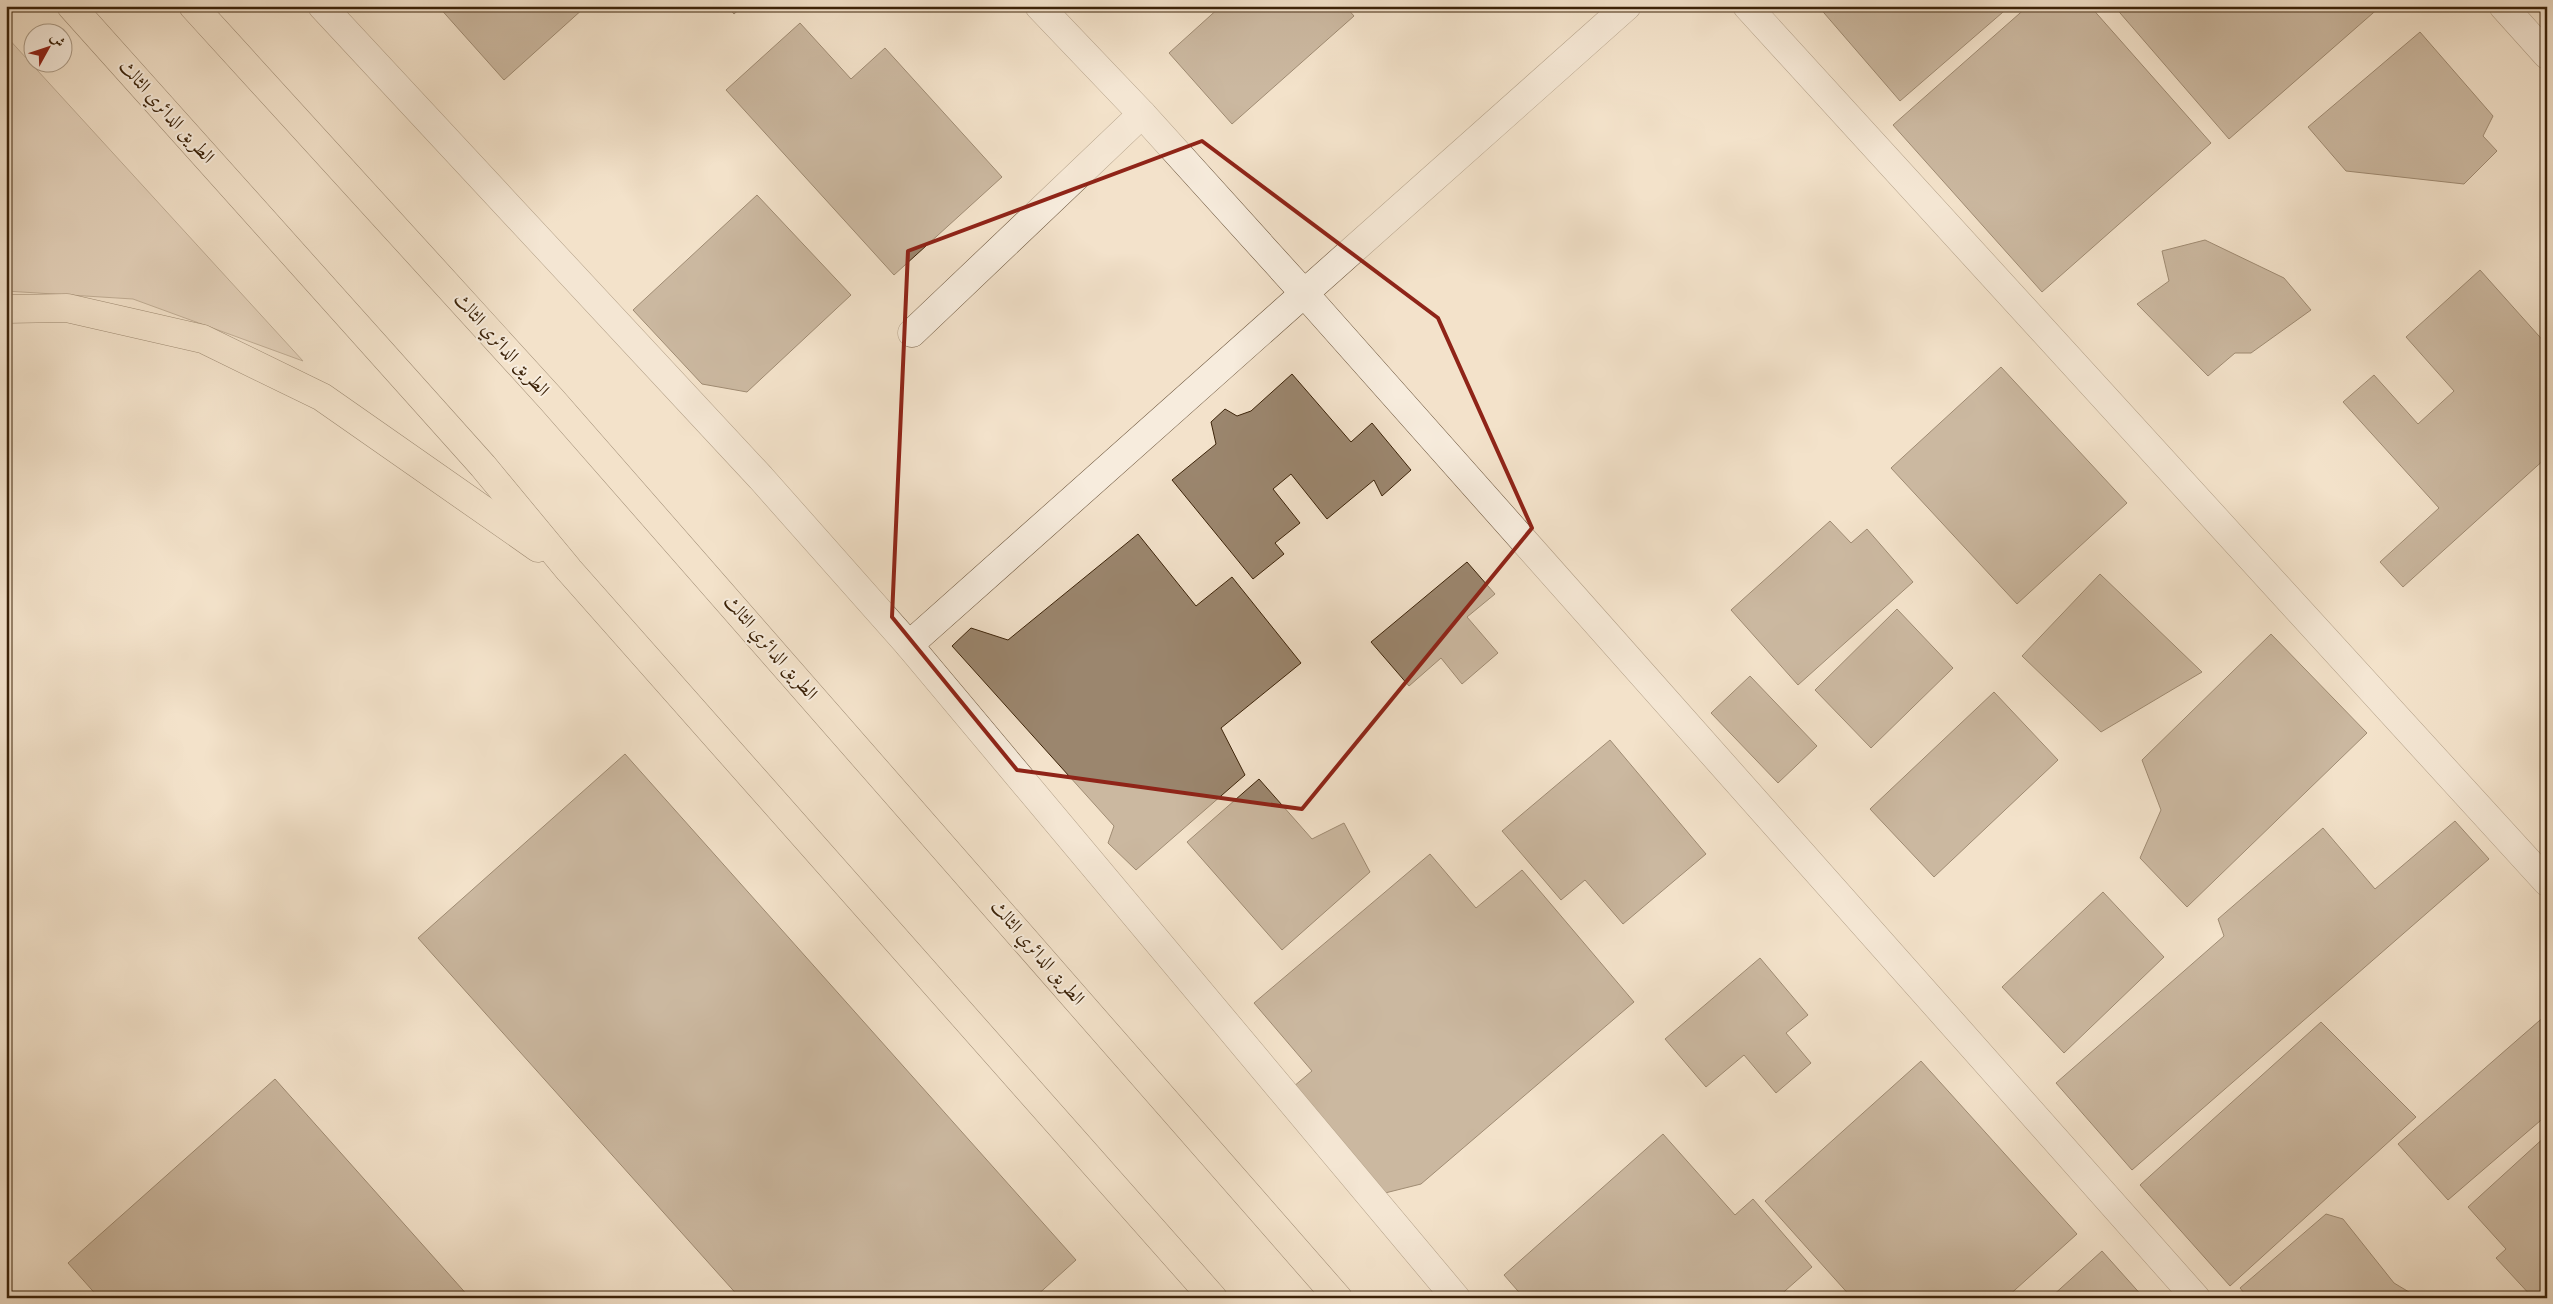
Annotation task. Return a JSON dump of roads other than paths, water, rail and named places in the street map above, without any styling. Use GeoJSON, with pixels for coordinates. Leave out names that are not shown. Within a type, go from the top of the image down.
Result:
{"type":"FeatureCollection","features":[{"type":"Feature","properties":{"kind":"highway","name":"الطريق الدائري الثالث"},"geometry":{"type":"LineString","coordinates":[[71,6],[483,466],[569,570],[1212,1298]]}},
{"type":"Feature","properties":{"kind":"highway","name":"الطريق الدائري الثالث"},"geometry":{"type":"LineString","coordinates":[[193,6],[552,400],[1338,1298]]}},
{"type":"Feature","properties":{"kind":"highway"},"geometry":{"type":"LineString","coordinates":[[6,309],[67,308],[203,339],[322,397],[569,570]]}},
{"type":"Feature","properties":{"kind":"street"},"geometry":{"type":"LineString","coordinates":[[322,6],[761,478],[909,645],[1456,1298]]}},
{"type":"Feature","properties":{"kind":"street"},"geometry":{"type":"LineString","coordinates":[[1039,6],[1142,114],[1303,292],[2196,1298]]}},
{"type":"Feature","properties":{"kind":"street"},"geometry":{"type":"LineString","coordinates":[[909,645],[1303,292],[1627,6]]}},
{"type":"Feature","properties":{"kind":"street"},"geometry":{"type":"LineString","coordinates":[[1748,6],[2547,882]]}},
{"type":"Feature","properties":{"kind":"street"},"geometry":{"type":"LineString","coordinates":[[2503,6],[2547,55]]}},
{"type":"Feature","properties":{"kind":"street"},"geometry":{"type":"LineString","coordinates":[[912,334],[1142,114]]}}]}
